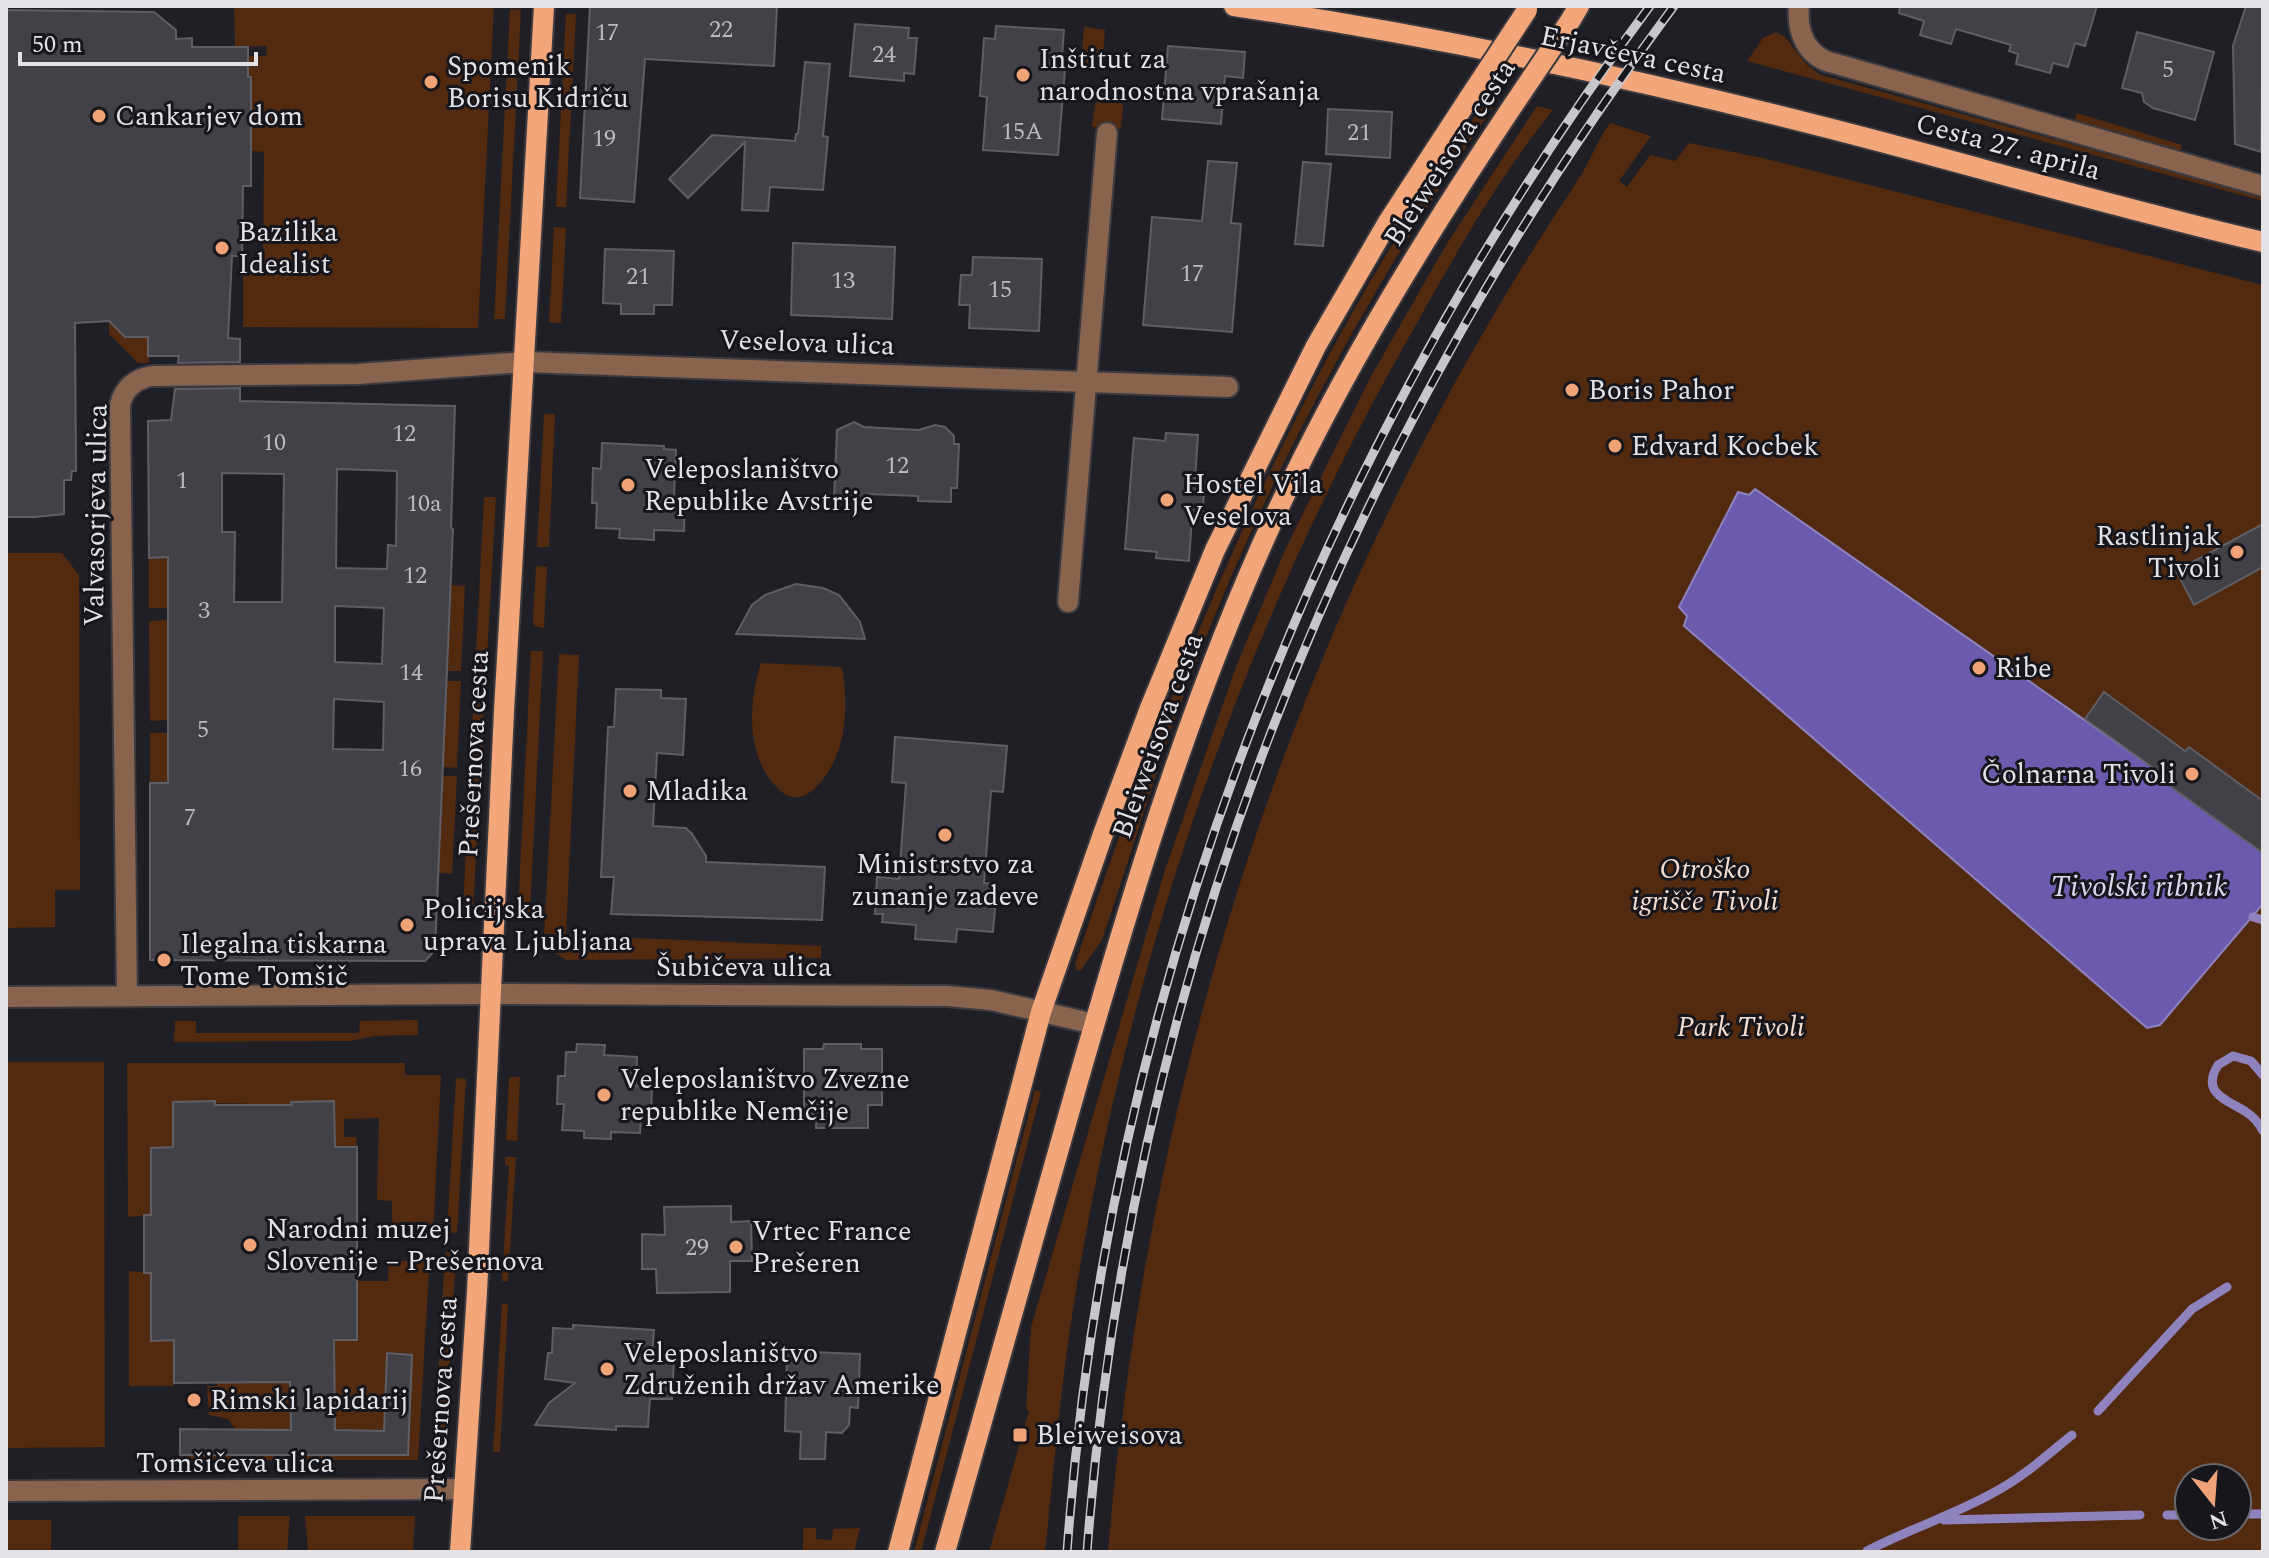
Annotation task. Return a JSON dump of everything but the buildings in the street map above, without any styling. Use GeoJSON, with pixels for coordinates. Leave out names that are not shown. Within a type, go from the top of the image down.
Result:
{"type":"FeatureCollection","features":[{"type":"Feature","properties":{"kind":"main road","name":"Prešernova cesta"},"geometry":{"type":"LineString","coordinates":[[460,1552],[477,1292],[504,696],[544,6]]}},
{"type":"Feature","properties":{"kind":"main road","name":"Erjavčeva cesta"},"geometry":{"type":"LineString","coordinates":[[1234,6],[1453,44],[1738,106]]}},
{"type":"Feature","properties":{"kind":"main road","name":"Bleiweisova cesta"},"geometry":{"type":"LineString","coordinates":[[898,1552],[1041,1012],[1150,708],[1239,500],[1316,346],[1360,268],[1528,8]]}},
{"type":"Feature","properties":{"kind":"main road","name":"Bleiweisova cesta"},"geometry":{"type":"LineString","coordinates":[[945,1552],[1144,858],[1220,645],[1312,439],[1379,316],[1425,239],[1575,13]]}},
{"type":"Feature","properties":{"kind":"main road","name":"Cesta 27. aprila"},"geometry":{"type":"LineString","coordinates":[[1738,106],[2263,242]]}},
{"type":"Feature","properties":{"kind":"street","name":"Cesta 27. aprila"},"geometry":{"type":"LineString","coordinates":[[1798,7],[1804,41],[1812,52],[1826,61],[2263,186]]}},
{"type":"Feature","properties":{"kind":"street"},"geometry":{"type":"LineString","coordinates":[[1068,602],[1107,133]]}},
{"type":"Feature","properties":{"kind":"street","name":"Veselova ulica"},"geometry":{"type":"LineString","coordinates":[[525,362],[1228,387]]}},
{"type":"Feature","properties":{"kind":"street","name":"Valvasorjeva ulica"},"geometry":{"type":"LineString","coordinates":[[119,997],[122,397],[134,382],[152,376],[358,374],[525,362]]}},
{"type":"Feature","properties":{"kind":"street","name":"Šubičeva ulica"},"geometry":{"type":"LineString","coordinates":[[6,997],[491,994],[947,996],[991,1000],[1094,1024]]}},
{"type":"Feature","properties":{"kind":"street","name":"Tomšičeva ulica"},"geometry":{"type":"LineString","coordinates":[[6,1491],[464,1489]]}},
{"type":"Feature","properties":{"kind":"green space"},"geometry":{"type":"Polygon","coordinates":[[[234,6],[494,6],[478,328],[243,327],[243,263],[263,261],[264,152],[251,151],[248,56],[266,56],[267,46],[235,47],[234,6]]]}},
{"type":"Feature","properties":{"kind":"green space"},"geometry":{"type":"Polygon","coordinates":[[[510,9],[521,10],[505,319],[494,319],[510,9]]]}},
{"type":"Feature","properties":{"kind":"green space"},"geometry":{"type":"Polygon","coordinates":[[[566,14],[576,14],[566,207],[556,207],[566,14]]]}},
{"type":"Feature","properties":{"kind":"green space"},"geometry":{"type":"Polygon","coordinates":[[[1084,27],[1105,30],[1102,65],[1081,64],[1084,27]]]}},
{"type":"Feature","properties":{"kind":"green space"},"geometry":{"type":"Polygon","coordinates":[[[1776,32],[1784,36],[1807,65],[1821,75],[2263,197],[2263,201],[1747,61],[1763,38],[1776,32]]]}},
{"type":"Feature","properties":{"kind":"green space"},"geometry":{"type":"Polygon","coordinates":[[[1101,91],[1119,92],[1123,105],[1121,129],[1092,127],[1095,104],[1101,91]]]}},
{"type":"Feature","properties":{"kind":"green space"},"geometry":{"type":"Polygon","coordinates":[[[1484,102],[1493,107],[1360,318],[1320,391],[1247,540],[1184,694],[1102,940],[1081,970],[1077,971],[1075,964],[1134,795],[1235,547],[1312,386],[1370,282],[1484,102]]]}},
{"type":"Feature","properties":{"kind":"green space"},"geometry":{"type":"Polygon","coordinates":[[[1537,106],[1553,110],[1491,198],[1400,353],[1341,464],[1288,577],[1240,693],[1196,811],[1158,930],[1125,1052],[1097,1174],[1070,1329],[1045,1552],[989,1552],[1029,1411],[1026,1409],[1031,1327],[1165,870],[1237,664],[1286,548],[1370,378],[1446,245],[1537,106]]]}},
{"type":"Feature","properties":{"kind":"green space"},"geometry":{"type":"Polygon","coordinates":[[[2077,113],[2182,145],[2180,151],[2075,120],[2077,113]]]}},
{"type":"Feature","properties":{"kind":"green space","name":"Park Tivoli"},"geometry":{"type":"Polygon","coordinates":[[[1610,123],[1651,136],[1619,181],[1627,187],[1650,155],[1675,161],[1689,143],[1767,159],[2263,285],[2263,1552],[1108,1552],[1128,1374],[1158,1198],[1198,1025],[1249,856],[1310,690],[1381,527],[1463,369],[1610,123]]]}},
{"type":"Feature","properties":{"kind":"green space"},"geometry":{"type":"Polygon","coordinates":[[[554,227],[566,228],[561,323],[549,322],[554,227]]]}},
{"type":"Feature","properties":{"kind":"green space"},"geometry":{"type":"Polygon","coordinates":[[[109,321],[125,337],[148,338],[149,363],[138,363],[109,334],[109,321]]]}},
{"type":"Feature","properties":{"kind":"green space"},"geometry":{"type":"Polygon","coordinates":[[[544,414],[555,414],[549,547],[537,547],[544,414]]]}},
{"type":"Feature","properties":{"kind":"green space"},"geometry":{"type":"Polygon","coordinates":[[[484,497],[496,497],[473,909],[463,908],[484,497]]]}},
{"type":"Feature","properties":{"kind":"green space"},"geometry":{"type":"Polygon","coordinates":[[[6,553],[62,553],[79,575],[80,890],[55,890],[55,927],[6,928],[6,553]]]}},
{"type":"Feature","properties":{"kind":"green space"},"geometry":{"type":"Polygon","coordinates":[[[168,557],[168,608],[149,608],[149,558],[168,557]]]}},
{"type":"Feature","properties":{"kind":"green space"},"geometry":{"type":"Polygon","coordinates":[[[536,566],[547,567],[544,628],[535,626],[533,622],[536,566]]]}},
{"type":"Feature","properties":{"kind":"green space"},"geometry":{"type":"Polygon","coordinates":[[[451,585],[465,586],[461,671],[448,671],[451,585]]]}},
{"type":"Feature","properties":{"kind":"green space"},"geometry":{"type":"Polygon","coordinates":[[[168,620],[168,720],[150,721],[149,621],[168,620]]]}},
{"type":"Feature","properties":{"kind":"green space"},"geometry":{"type":"Polygon","coordinates":[[[531,651],[543,651],[530,912],[518,911],[531,651]]]}},
{"type":"Feature","properties":{"kind":"green space"},"geometry":{"type":"Polygon","coordinates":[[[559,654],[579,655],[566,935],[821,946],[821,958],[566,960],[552,951],[544,936],[559,654]]]}},
{"type":"Feature","properties":{"kind":"green space"},"geometry":{"type":"Polygon","coordinates":[[[761,663],[842,667],[845,713],[840,744],[828,772],[804,796],[792,797],[781,791],[772,782],[758,755],[752,708],[761,663]]]}},
{"type":"Feature","properties":{"kind":"green space"},"geometry":{"type":"Polygon","coordinates":[[[447,681],[461,681],[457,768],[443,767],[447,681]]]}},
{"type":"Feature","properties":{"kind":"green space"},"geometry":{"type":"Polygon","coordinates":[[[150,733],[168,733],[168,783],[150,783],[150,733]]]}},
{"type":"Feature","properties":{"kind":"green space"},"geometry":{"type":"Polygon","coordinates":[[[443,776],[457,776],[452,874],[439,873],[443,776]]]}},
{"type":"Feature","properties":{"kind":"green space"},"geometry":{"type":"Polygon","coordinates":[[[418,1020],[418,1035],[375,1036],[350,1041],[174,1042],[175,1021],[196,1021],[196,1033],[359,1033],[360,1021],[418,1020]]]}},
{"type":"Feature","properties":{"kind":"green space"},"geometry":{"type":"Polygon","coordinates":[[[6,1062],[104,1062],[105,1447],[6,1448],[6,1062]]]}},
{"type":"Feature","properties":{"kind":"green space"},"geometry":{"type":"Polygon","coordinates":[[[127,1063],[405,1063],[405,1075],[441,1075],[433,1237],[419,1236],[419,1225],[392,1224],[392,1201],[377,1200],[379,1118],[344,1119],[344,1137],[356,1137],[357,1147],[335,1147],[334,1101],[292,1102],[292,1105],[174,1102],[173,1147],[151,1148],[151,1215],[128,1217],[127,1063]]]}},
{"type":"Feature","properties":{"kind":"green space"},"geometry":{"type":"Polygon","coordinates":[[[509,1077],[520,1077],[517,1141],[506,1140],[509,1077]]]}},
{"type":"Feature","properties":{"kind":"green space"},"geometry":{"type":"Polygon","coordinates":[[[456,1078],[466,1079],[457,1233],[447,1232],[456,1078]]]}},
{"type":"Feature","properties":{"kind":"green space"},"geometry":{"type":"Polygon","coordinates":[[[1035,1090],[1041,1092],[921,1552],[914,1552],[1035,1090]]]}},
{"type":"Feature","properties":{"kind":"green space"},"geometry":{"type":"Polygon","coordinates":[[[505,1157],[516,1157],[508,1281],[502,1281],[509,1166],[505,1165],[505,1157]]]}},
{"type":"Feature","properties":{"kind":"green space"},"geometry":{"type":"Polygon","coordinates":[[[445,1252],[456,1253],[445,1453],[434,1452],[445,1252]]]}},
{"type":"Feature","properties":{"kind":"green space"},"geometry":{"type":"Polygon","coordinates":[[[421,1254],[430,1255],[418,1460],[180,1460],[180,1455],[408,1455],[411,1355],[387,1354],[384,1431],[236,1430],[228,1419],[209,1415],[207,1386],[217,1386],[217,1383],[290,1382],[334,1340],[357,1340],[357,1281],[388,1281],[389,1261],[420,1261],[421,1254]]]}},
{"type":"Feature","properties":{"kind":"green space"},"geometry":{"type":"Polygon","coordinates":[[[129,1271],[151,1273],[151,1340],[174,1340],[174,1386],[129,1386],[129,1271]]]}},
{"type":"Feature","properties":{"kind":"green space"},"geometry":{"type":"Polygon","coordinates":[[[502,1304],[508,1304],[500,1452],[493,1452],[502,1304]]]}},
{"type":"Feature","properties":{"kind":"green space"},"geometry":{"type":"Polygon","coordinates":[[[238,1516],[290,1516],[287,1552],[238,1552],[238,1516]]]}},
{"type":"Feature","properties":{"kind":"green space"},"geometry":{"type":"Polygon","coordinates":[[[305,1516],[415,1516],[413,1552],[308,1552],[305,1516]]]}},
{"type":"Feature","properties":{"kind":"green space"},"geometry":{"type":"Polygon","coordinates":[[[6,1520],[51,1520],[51,1552],[6,1552],[6,1520]]]}},
{"type":"Feature","properties":{"kind":"green space"},"geometry":{"type":"Polygon","coordinates":[[[803,1528],[816,1528],[816,1539],[832,1540],[833,1529],[860,1528],[854,1552],[803,1552],[803,1528]]]}},
{"type":"Feature","properties":{"kind":"water","name":"Tivolski ribnik"},"geometry":{"type":"Polygon","coordinates":[[[1755,489],[2166,777],[2164,781],[2263,853],[2263,904],[2160,1025],[2147,1028],[1684,626],[1687,616],[1679,607],[1738,492],[1749,495],[1755,489]]]}},
{"type":"Feature","properties":{"kind":"waterway"},"geometry":{"type":"LineString","coordinates":[[2253,917],[2263,920]]}},
{"type":"Feature","properties":{"kind":"waterway"},"geometry":{"type":"LineString","coordinates":[[2263,1075],[2251,1061],[2233,1056],[2218,1065],[2212,1083],[2218,1095],[2251,1116],[2263,1131]]}},
{"type":"Feature","properties":{"kind":"waterway"},"geometry":{"type":"LineString","coordinates":[[2098,1411],[2192,1309],[2227,1287]]}},
{"type":"Feature","properties":{"kind":"waterway"},"geometry":{"type":"LineString","coordinates":[[1867,1551],[2002,1488],[2072,1435]]}},
{"type":"Feature","properties":{"kind":"waterway"},"geometry":{"type":"LineString","coordinates":[[2253,1514],[2263,1514]]}},
{"type":"Feature","properties":{"kind":"waterway"},"geometry":{"type":"LineString","coordinates":[[1944,1520],[2140,1515]]}},
{"type":"Feature","properties":{"kind":"waterway"},"geometry":{"type":"LineString","coordinates":[[2167,1515],[2173,1515]]}},
{"type":"Feature","properties":{"kind":"railway"},"geometry":{"type":"LineString","coordinates":[[1067,1552],[1090,1343],[1128,1137],[1181,935],[1248,737],[1329,545],[1423,358],[1530,178],[1650,6]]}},
{"type":"Feature","properties":{"kind":"railway"},"geometry":{"type":"LineString","coordinates":[[1087,1552],[1111,1341],[1149,1135],[1202,933],[1269,737],[1350,546],[1445,360],[1553,180],[1674,6]]}},
{"type":"Feature","properties":{"kind":"place","name":"Inštitut za narodnostna vprašanja"},"geometry":{"type":"Point","coordinates":[1023,75]}},
{"type":"Feature","properties":{"kind":"place","name":"Spomenik Borisu Kidriču"},"geometry":{"type":"Point","coordinates":[431,82]}},
{"type":"Feature","properties":{"kind":"place","name":"Cankarjev dom"},"geometry":{"type":"Point","coordinates":[99,116]}},
{"type":"Feature","properties":{"kind":"place","name":"Bazilika Idealist"},"geometry":{"type":"Point","coordinates":[222,248]}},
{"type":"Feature","properties":{"kind":"place","name":"Boris Pahor"},"geometry":{"type":"Point","coordinates":[1572,390]}},
{"type":"Feature","properties":{"kind":"place","name":"Edvard Kocbek"},"geometry":{"type":"Point","coordinates":[1615,446]}},
{"type":"Feature","properties":{"kind":"place","name":"Veleposlaništvo Republike Avstrije"},"geometry":{"type":"Point","coordinates":[628,485]}},
{"type":"Feature","properties":{"kind":"place","name":"Hostel Vila Veselova"},"geometry":{"type":"Point","coordinates":[1167,500]}},
{"type":"Feature","properties":{"kind":"place","name":"Rastlinjak Tivoli"},"geometry":{"type":"Point","coordinates":[2237,552]}},
{"type":"Feature","properties":{"kind":"place","name":"Ribe"},"geometry":{"type":"Point","coordinates":[1979,668]}},
{"type":"Feature","properties":{"kind":"place","name":"Čolnarna Tivoli"},"geometry":{"type":"Point","coordinates":[2192,774]}},
{"type":"Feature","properties":{"kind":"place","name":"Mladika"},"geometry":{"type":"Point","coordinates":[630,791]}},
{"type":"Feature","properties":{"kind":"place","name":"Ministrstvo za zunanje zadeve"},"geometry":{"type":"Point","coordinates":[945,835]}},
{"type":"Feature","properties":{"kind":"place","name":"Policijska uprava Ljubljana"},"geometry":{"type":"Point","coordinates":[407,925]}},
{"type":"Feature","properties":{"kind":"place","name":"Ilegalna tiskarna Tome Tomšič"},"geometry":{"type":"Point","coordinates":[164,960]}},
{"type":"Feature","properties":{"kind":"place","name":"Veleposlaništvo Zvezne republike Nemčije"},"geometry":{"type":"Point","coordinates":[604,1095]}},
{"type":"Feature","properties":{"kind":"place","name":"Narodni muzej Slovenije – Prešernova"},"geometry":{"type":"Point","coordinates":[250,1245]}},
{"type":"Feature","properties":{"kind":"place","name":"Vrtec France Prešeren"},"geometry":{"type":"Point","coordinates":[736,1247]}},
{"type":"Feature","properties":{"kind":"place","name":"Veleposlaništvo Združenih držav Amerike"},"geometry":{"type":"Point","coordinates":[607,1369]}},
{"type":"Feature","properties":{"kind":"place","name":"Rimski lapidarij"},"geometry":{"type":"Point","coordinates":[194,1400]}},
{"type":"Feature","properties":{"kind":"place","name":"Bleiweisova"},"geometry":{"type":"Point","coordinates":[1020,1435]}},
{"type":"Feature","properties":{"kind":"park label","name":"Otroško igrišče Tivoli"},"geometry":{"type":"Point","coordinates":[1705,885]}}]}
